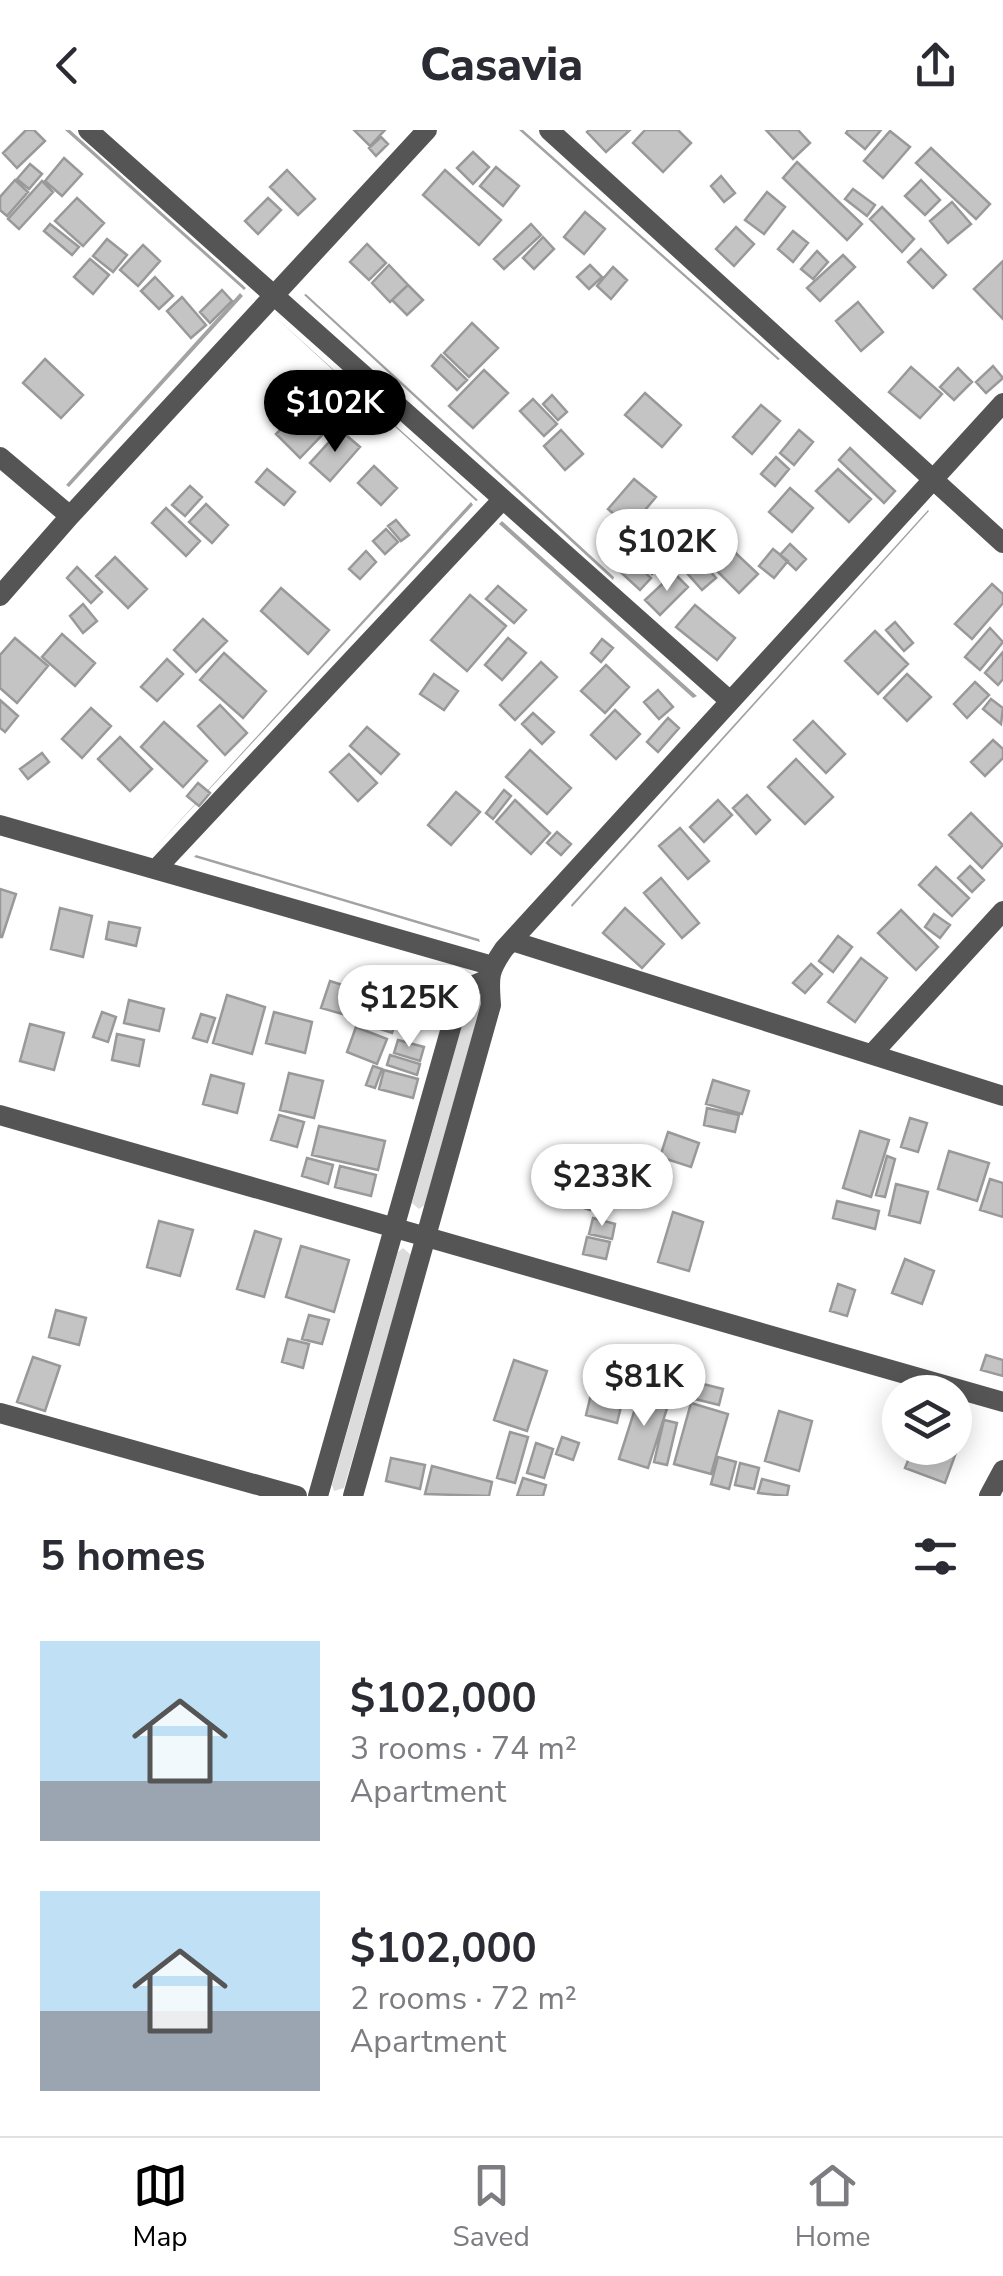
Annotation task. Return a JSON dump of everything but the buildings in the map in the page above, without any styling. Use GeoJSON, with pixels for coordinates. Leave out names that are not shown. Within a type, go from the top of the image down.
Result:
{"type":"FeatureCollection","features":[{"type":"Feature","properties":{"kind":"street"},"geometry":{"type":"LineString","coordinates":[[88,130],[730,701]]}},
{"type":"Feature","properties":{"kind":"street"},"geometry":{"type":"LineString","coordinates":[[0,596],[427,130]]}},
{"type":"Feature","properties":{"kind":"street"},"geometry":{"type":"LineString","coordinates":[[549,130],[1003,543]]}},
{"type":"Feature","properties":{"kind":"street"},"geometry":{"type":"LineString","coordinates":[[318,1496],[460,996],[491,972],[512,942],[1003,403]]}},
{"type":"Feature","properties":{"kind":"street"},"geometry":{"type":"LineString","coordinates":[[0,457],[70,516]]}},
{"type":"Feature","properties":{"kind":"street"},"geometry":{"type":"LineString","coordinates":[[158,868],[503,499]]}},
{"type":"Feature","properties":{"kind":"street"},"geometry":{"type":"LineString","coordinates":[[0,824],[158,868],[491,972]]}},
{"type":"Feature","properties":{"kind":"street"},"geometry":{"type":"LineString","coordinates":[[872,1054],[1003,911]]}},
{"type":"Feature","properties":{"kind":"street"},"geometry":{"type":"LineString","coordinates":[[512,942],[1003,1096]]}},
{"type":"Feature","properties":{"kind":"street"},"geometry":{"type":"LineString","coordinates":[[353,1496],[491,1004],[491,972]]}},
{"type":"Feature","properties":{"kind":"street"},"geometry":{"type":"LineString","coordinates":[[0,1115],[1003,1402]]}},
{"type":"Feature","properties":{"kind":"street"},"geometry":{"type":"LineString","coordinates":[[0,1413],[296,1496]]}},
{"type":"Feature","properties":{"kind":"street"},"geometry":{"type":"LineString","coordinates":[[989,1496],[1003,1470]]}},
{"type":"Feature","properties":{"kind":"shaded area"},"geometry":{"type":"Polygon","coordinates":[[[65,130],[70,130],[246,288],[244,290],[65,130]]]}},
{"type":"Feature","properties":{"kind":"shaded area"},"geometry":{"type":"Polygon","coordinates":[[[519,130],[523,130],[780,359],[778,360],[519,130]]]}},
{"type":"Feature","properties":{"kind":"shaded area"},"geometry":{"type":"Polygon","coordinates":[[[240,293],[243,296],[69,487],[66,485],[240,293]]]}},
{"type":"Feature","properties":{"kind":"shaded area"},"geometry":{"type":"Polygon","coordinates":[[[304,295],[614,577],[613,580],[304,295]]]}},
{"type":"Feature","properties":{"kind":"shaded area"},"geometry":{"type":"Polygon","coordinates":[[[273,315],[478,500],[476,501],[273,315]]]}},
{"type":"Feature","properties":{"kind":"shaded area"},"geometry":{"type":"Polygon","coordinates":[[[471,502],[473,505],[154,849],[471,502]]]}},
{"type":"Feature","properties":{"kind":"shaded area"},"geometry":{"type":"Polygon","coordinates":[[[929,511],[572,907],[571,905],[929,511]]]}},
{"type":"Feature","properties":{"kind":"shaded area"},"geometry":{"type":"Polygon","coordinates":[[[502,521],[697,696],[693,698],[499,524],[502,521]]]}},
{"type":"Feature","properties":{"kind":"shaded area"},"geometry":{"type":"Polygon","coordinates":[[[194,857],[479,939],[480,942],[194,857]]]}},
{"type":"Feature","properties":{"kind":"shaded area"},"geometry":{"type":"Polygon","coordinates":[[[475,994],[483,1000],[425,1205],[419,1209],[412,1203],[470,997],[475,994]]]}},
{"type":"Feature","properties":{"kind":"shaded area"},"geometry":{"type":"Polygon","coordinates":[[[403,1248],[411,1255],[344,1488],[334,1491],[332,1485],[398,1252],[403,1248]]]}}]}
